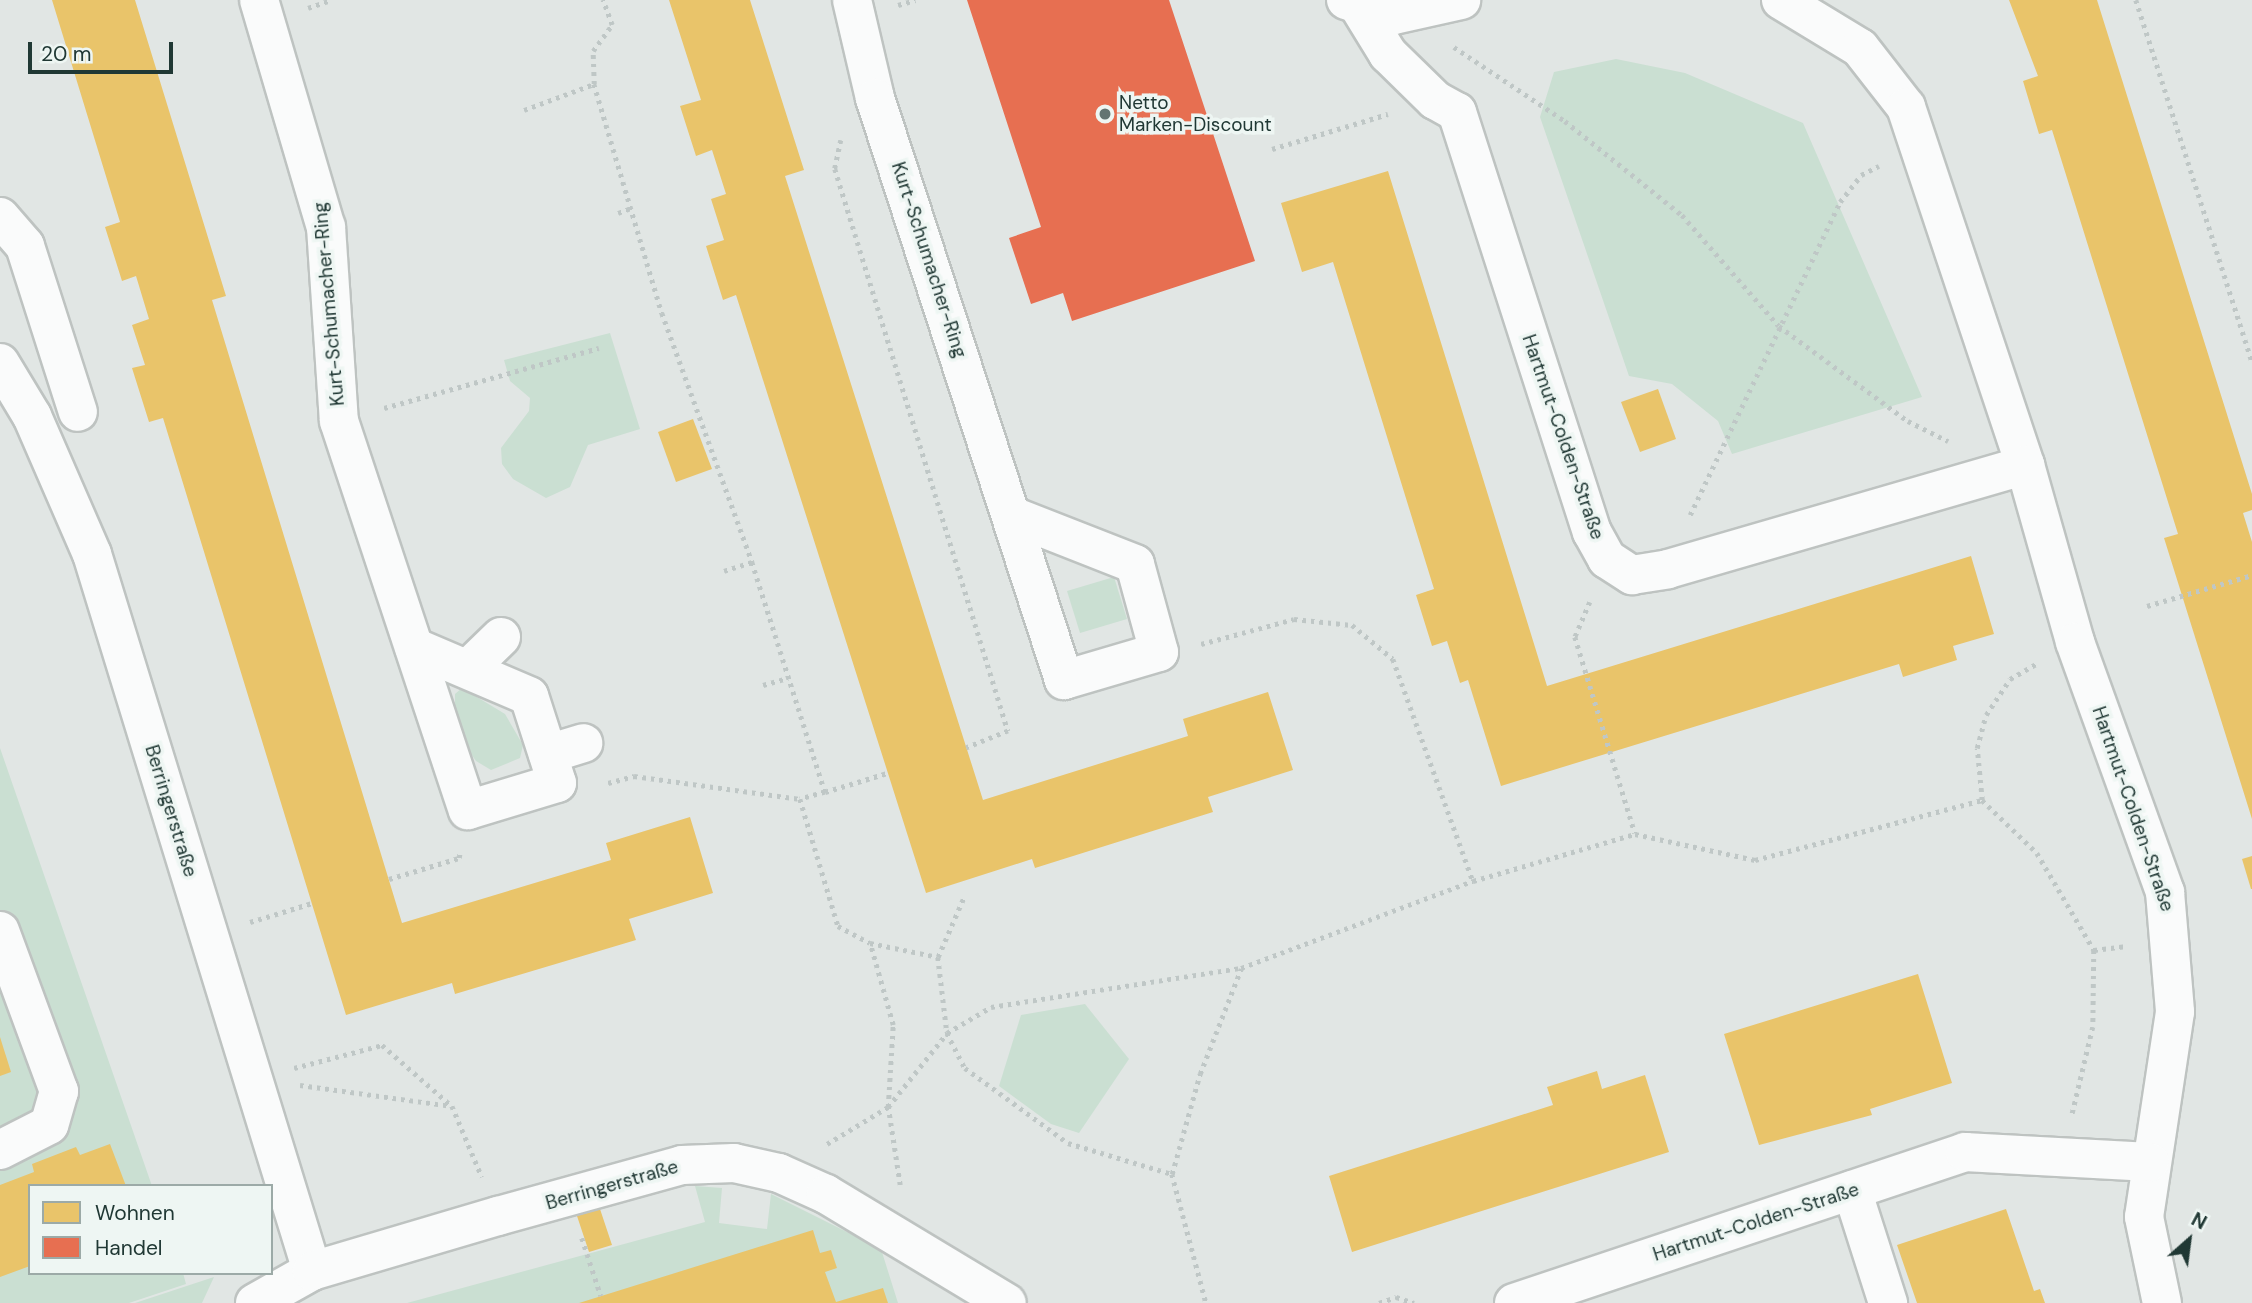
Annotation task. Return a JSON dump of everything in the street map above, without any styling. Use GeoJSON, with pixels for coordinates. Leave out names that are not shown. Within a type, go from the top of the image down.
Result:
{"type":"FeatureCollection","features":[{"type":"Feature","properties":{"kind":"street","name":"Kurt-Schumacher-Ring"},"geometry":{"type":"LineString","coordinates":[[260,0],[326,227],[339,421],[468,810],[563,760]]}},
{"type":"Feature","properties":{"kind":"street","name":"Kurt-Schumacher-Ring"},"geometry":{"type":"LineString","coordinates":[[852,0],[875,98],[1014,517],[1064,680],[1159,652]]}},
{"type":"Feature","properties":{"kind":"street","name":"Hartmut-Colden-Straße"},"geometry":{"type":"LineString","coordinates":[[1354,5],[1394,15],[1461,0]]}},
{"type":"Feature","properties":{"kind":"street","name":"Hartmut-Colden-Straße"},"geometry":{"type":"LineString","coordinates":[[1781,0],[1832,27],[1885,73],[1920,145],[2016,468],[2172,924],[2175,1012],[2150,1162],[2144,1217],[2162,1303]]}},
{"type":"Feature","properties":{"kind":"street","name":"Hartmut-Colden-Straße"},"geometry":{"type":"LineString","coordinates":[[1354,5],[1388,54],[1435,100],[1457,112],[1591,533],[1607,559],[1632,575],[1668,569],[2016,468]]}},
{"type":"Feature","properties":{"kind":"street"},"geometry":{"type":"LineString","coordinates":[[0,216],[25,246],[78,412]]}},
{"type":"Feature","properties":{"kind":"street","name":"Berringerstraße"},"geometry":{"type":"LineString","coordinates":[[0,363],[32,416],[92,554],[312,1271]]}},
{"type":"Feature","properties":{"kind":"street"},"geometry":{"type":"LineString","coordinates":[[1014,517],[1135,564],[1159,652]]}},
{"type":"Feature","properties":{"kind":"street"},"geometry":{"type":"LineString","coordinates":[[468,669],[501,637]]}},
{"type":"Feature","properties":{"kind":"street"},"geometry":{"type":"LineString","coordinates":[[414,647],[530,696],[563,760]]}},
{"type":"Feature","properties":{"kind":"street"},"geometry":{"type":"LineString","coordinates":[[0,931],[59,1091],[49,1125],[0,1150]]}},
{"type":"Feature","properties":{"kind":"street","name":"Hartmut-Colden-Straße"},"geometry":{"type":"LineString","coordinates":[[1514,1303],[1603,1287],[1852,1189],[1965,1152],[2061,1160],[2150,1162]]}},
{"type":"Feature","properties":{"kind":"street","name":"Berringerstraße"},"geometry":{"type":"LineString","coordinates":[[255,1303],[312,1271],[498,1216],[682,1165],[734,1163],[779,1172],[1007,1303]]}},
{"type":"Feature","properties":{"kind":"street"},"geometry":{"type":"LineString","coordinates":[[1852,1189],[1888,1303]]}},
{"type":"Feature","properties":{"kind":"street"},"geometry":{"type":"LineString","coordinates":[[922,1254],[945,1303]]}},
{"type":"Feature","properties":{"kind":"path"},"geometry":{"type":"LineString","coordinates":[[603,0],[612,24],[593,51],[594,84],[631,208],[751,562],[825,792]]}},
{"type":"Feature","properties":{"kind":"path"},"geometry":{"type":"LineString","coordinates":[[2136,0],[2252,361]]}},
{"type":"Feature","properties":{"kind":"path"},"geometry":{"type":"LineString","coordinates":[[1450,44],[1565,121],[1682,215],[1779,326],[1908,421],[2016,468]]}},
{"type":"Feature","properties":{"kind":"path"},"geometry":{"type":"LineString","coordinates":[[524,110],[594,84]]}},
{"type":"Feature","properties":{"kind":"path"},"geometry":{"type":"LineString","coordinates":[[1272,149],[1435,100]]}},
{"type":"Feature","properties":{"kind":"path"},"geometry":{"type":"LineString","coordinates":[[842,132],[835,169],[1008,731],[966,748]]}},
{"type":"Feature","properties":{"kind":"path"},"geometry":{"type":"LineString","coordinates":[[1668,569],[1779,326],[1854,184],[1920,145]]}},
{"type":"Feature","properties":{"kind":"path"},"geometry":{"type":"LineString","coordinates":[[618,213],[631,208]]}},
{"type":"Feature","properties":{"kind":"path"},"geometry":{"type":"LineString","coordinates":[[339,421],[599,348]]}},
{"type":"Feature","properties":{"kind":"path"},"geometry":{"type":"LineString","coordinates":[[724,571],[751,562]]}},
{"type":"Feature","properties":{"kind":"path"},"geometry":{"type":"LineString","coordinates":[[2147,606],[2252,575]]}},
{"type":"Feature","properties":{"kind":"path"},"geometry":{"type":"LineString","coordinates":[[1159,652],[1294,620],[1352,625],[1393,660],[1473,881]]}},
{"type":"Feature","properties":{"kind":"path"},"geometry":{"type":"LineString","coordinates":[[1575,637],[1635,834]]}},
{"type":"Feature","properties":{"kind":"path"},"geometry":{"type":"LineString","coordinates":[[2061,1160],[2093,1027],[2094,950],[2038,853],[1982,800],[1977,748],[1986,715],[2010,679],[2075,642]]}},
{"type":"Feature","properties":{"kind":"path"},"geometry":{"type":"LineString","coordinates":[[763,685],[788,678]]}},
{"type":"Feature","properties":{"kind":"path"},"geometry":{"type":"LineString","coordinates":[[563,760],[582,789],[634,776],[800,799],[887,772]]}},
{"type":"Feature","properties":{"kind":"path"},"geometry":{"type":"LineString","coordinates":[[800,799],[838,926],[870,943],[938,957]]}},
{"type":"Feature","properties":{"kind":"path"},"geometry":{"type":"LineString","coordinates":[[779,1172],[888,1107],[947,1033],[990,1007],[1241,968],[1473,881],[1635,834],[1755,860],[1982,800]]}},
{"type":"Feature","properties":{"kind":"path"},"geometry":{"type":"LineString","coordinates":[[389,880],[459,858]]}},
{"type":"Feature","properties":{"kind":"path"},"geometry":{"type":"LineString","coordinates":[[964,897],[938,957],[947,1033],[965,1068],[1068,1143],[1172,1174]]}},
{"type":"Feature","properties":{"kind":"path"},"geometry":{"type":"LineString","coordinates":[[209,934],[312,903]]}},
{"type":"Feature","properties":{"kind":"path"},"geometry":{"type":"LineString","coordinates":[[870,943],[892,1025],[888,1107],[922,1254]]}},
{"type":"Feature","properties":{"kind":"path"},"geometry":{"type":"LineString","coordinates":[[1206,1303],[1172,1174],[1200,1074],[1241,968]]}},
{"type":"Feature","properties":{"kind":"path"},"geometry":{"type":"LineString","coordinates":[[254,1078],[382,1045],[452,1106],[498,1216]]}},
{"type":"Feature","properties":{"kind":"path"},"geometry":{"type":"LineString","coordinates":[[254,1078],[452,1106]]}},
{"type":"Feature","properties":{"kind":"path"},"geometry":{"type":"LineString","coordinates":[[569,1197],[601,1296]]}},
{"type":"Feature","properties":{"kind":"path"},"geometry":{"type":"LineString","coordinates":[[1379,1303],[1396,1297],[1414,1303]]}},
{"type":"Feature","properties":{"kind":"green space"},"geometry":{"type":"Polygon","coordinates":[[[1616,59],[1685,73],[1803,123],[1922,397],[1732,454],[1718,421],[1672,384],[1629,376],[1540,117],[1554,72],[1616,59]]]}},
{"type":"Feature","properties":{"kind":"green space"},"geometry":{"type":"Polygon","coordinates":[[[610,333],[640,429],[588,445],[570,487],[546,498],[513,479],[502,464],[501,448],[529,411],[530,398],[510,381],[504,360],[610,333]]]}},
{"type":"Feature","properties":{"kind":"green space"},"geometry":{"type":"Polygon","coordinates":[[[1114,577],[1127,619],[1080,633],[1067,591],[1114,577]]]}},
{"type":"Feature","properties":{"kind":"green space"},"geometry":{"type":"Polygon","coordinates":[[[462,688],[505,714],[523,745],[520,758],[491,770],[476,761],[464,744],[455,709],[455,694],[462,688]]]}},
{"type":"Feature","properties":{"kind":"green space"},"geometry":{"type":"Polygon","coordinates":[[[0,748],[151,1184],[28,1184],[28,1275],[184,1275],[186,1284],[129,1303],[0,1303],[0,748]]]}},
{"type":"Feature","properties":{"kind":"green space"},"geometry":{"type":"Polygon","coordinates":[[[1085,1004],[1129,1059],[1079,1133],[1051,1124],[999,1086],[1021,1015],[1085,1004]]]}},
{"type":"Feature","properties":{"kind":"green space"},"geometry":{"type":"Polygon","coordinates":[[[695,1186],[722,1188],[719,1223],[767,1229],[771,1194],[881,1249],[898,1303],[407,1303],[705,1222],[695,1186]]]}},
{"type":"Feature","properties":{"kind":"green space"},"geometry":{"type":"Polygon","coordinates":[[[214,1277],[202,1303],[135,1303],[214,1277]]]}},
{"type":"Feature","properties":{"kind":"building: Wohnen"},"geometry":{"type":"Polygon","coordinates":[[[52,0],[135,0],[226,296],[212,300],[402,923],[611,860],[606,843],[690,817],[713,893],[629,919],[636,940],[455,994],[452,983],[346,1015],[163,418],[149,422],[132,368],[145,365],[132,325],[149,319],[136,276],[122,281],[105,227],[120,222],[52,0]]]}},
{"type":"Feature","properties":{"kind":"building: Wohnen"},"geometry":{"type":"Polygon","coordinates":[[[669,0],[750,0],[804,170],[785,176],[983,800],[1188,736],[1183,719],[1268,692],[1293,770],[1208,797],[1213,812],[1035,868],[1032,859],[926,893],[736,295],[723,300],[706,246],[724,240],[711,199],[726,194],[712,150],[696,156],[680,106],[701,100],[669,0]]]}},
{"type":"Feature","properties":{"kind":"building: Wohnen"},"geometry":{"type":"Polygon","coordinates":[[[2009,0],[2097,0],[2252,494],[2252,510],[2243,513],[2252,542],[2252,819],[2164,538],[2178,534],[2052,130],[2039,134],[2023,81],[2038,76],[2009,0]]]}},
{"type":"Feature","properties":{"kind":"building: Wohnen"},"geometry":{"type":"Polygon","coordinates":[[[1388,171],[1547,686],[1971,556],[1994,634],[1953,646],[1957,660],[1903,677],[1899,664],[1501,786],[1468,680],[1460,683],[1447,641],[1432,646],[1416,595],[1434,589],[1333,262],[1302,272],[1281,203],[1388,171]]]}},
{"type":"Feature","properties":{"kind":"building: Wohnen"},"geometry":{"type":"Polygon","coordinates":[[[1658,389],[1676,439],[1640,452],[1621,402],[1658,389]]]}},
{"type":"Feature","properties":{"kind":"building: Wohnen"},"geometry":{"type":"Polygon","coordinates":[[[693,419],[712,469],[676,482],[658,432],[693,419]]]}},
{"type":"Feature","properties":{"kind":"building: Wohnen"},"geometry":{"type":"Polygon","coordinates":[[[2252,856],[2252,889],[2251,889],[2242,859],[2252,856]]]}},
{"type":"Feature","properties":{"kind":"building: Wohnen"},"geometry":{"type":"Polygon","coordinates":[[[1918,974],[1952,1083],[1870,1109],[1872,1115],[1759,1145],[1724,1034],[1918,974]]]}},
{"type":"Feature","properties":{"kind":"building: Wohnen"},"geometry":{"type":"Polygon","coordinates":[[[0,1037],[11,1072],[0,1076],[0,1037]]]}},
{"type":"Feature","properties":{"kind":"building: Wohnen"},"geometry":{"type":"Polygon","coordinates":[[[1597,1071],[1602,1089],[1645,1075],[1669,1152],[1352,1252],[1329,1176],[1553,1105],[1547,1087],[1597,1071]]]}},
{"type":"Feature","properties":{"kind":"building: Wohnen"},"geometry":{"type":"Polygon","coordinates":[[[110,1144],[125,1184],[28,1184],[28,1267],[0,1277],[0,1185],[34,1172],[32,1164],[76,1147],[80,1155],[110,1144]]]}},
{"type":"Feature","properties":{"kind":"building: Wohnen"},"geometry":{"type":"Polygon","coordinates":[[[598,1203],[612,1245],[589,1252],[575,1210],[598,1203]]]}},
{"type":"Feature","properties":{"kind":"building: Wohnen"},"geometry":{"type":"Polygon","coordinates":[[[2006,1209],[2034,1291],[2040,1289],[2045,1303],[1917,1303],[1897,1245],[2006,1209]]]}},
{"type":"Feature","properties":{"kind":"building: Wohnen"},"geometry":{"type":"Polygon","coordinates":[[[813,1230],[820,1253],[831,1250],[837,1268],[825,1272],[836,1302],[883,1288],[888,1303],[579,1303],[813,1230]]]}},
{"type":"Feature","properties":{"kind":"building: Handel","name":"Netto Marken-Discount"},"geometry":{"type":"Polygon","coordinates":[[[967,0],[1169,0],[1255,261],[1072,321],[1063,293],[1031,304],[1009,238],[1041,227],[967,0]]]}},
{"type":"Feature","properties":{"kind":"place","name":"Netto Marken-Discount"},"geometry":{"type":"Point","coordinates":[1105,114]}}]}
